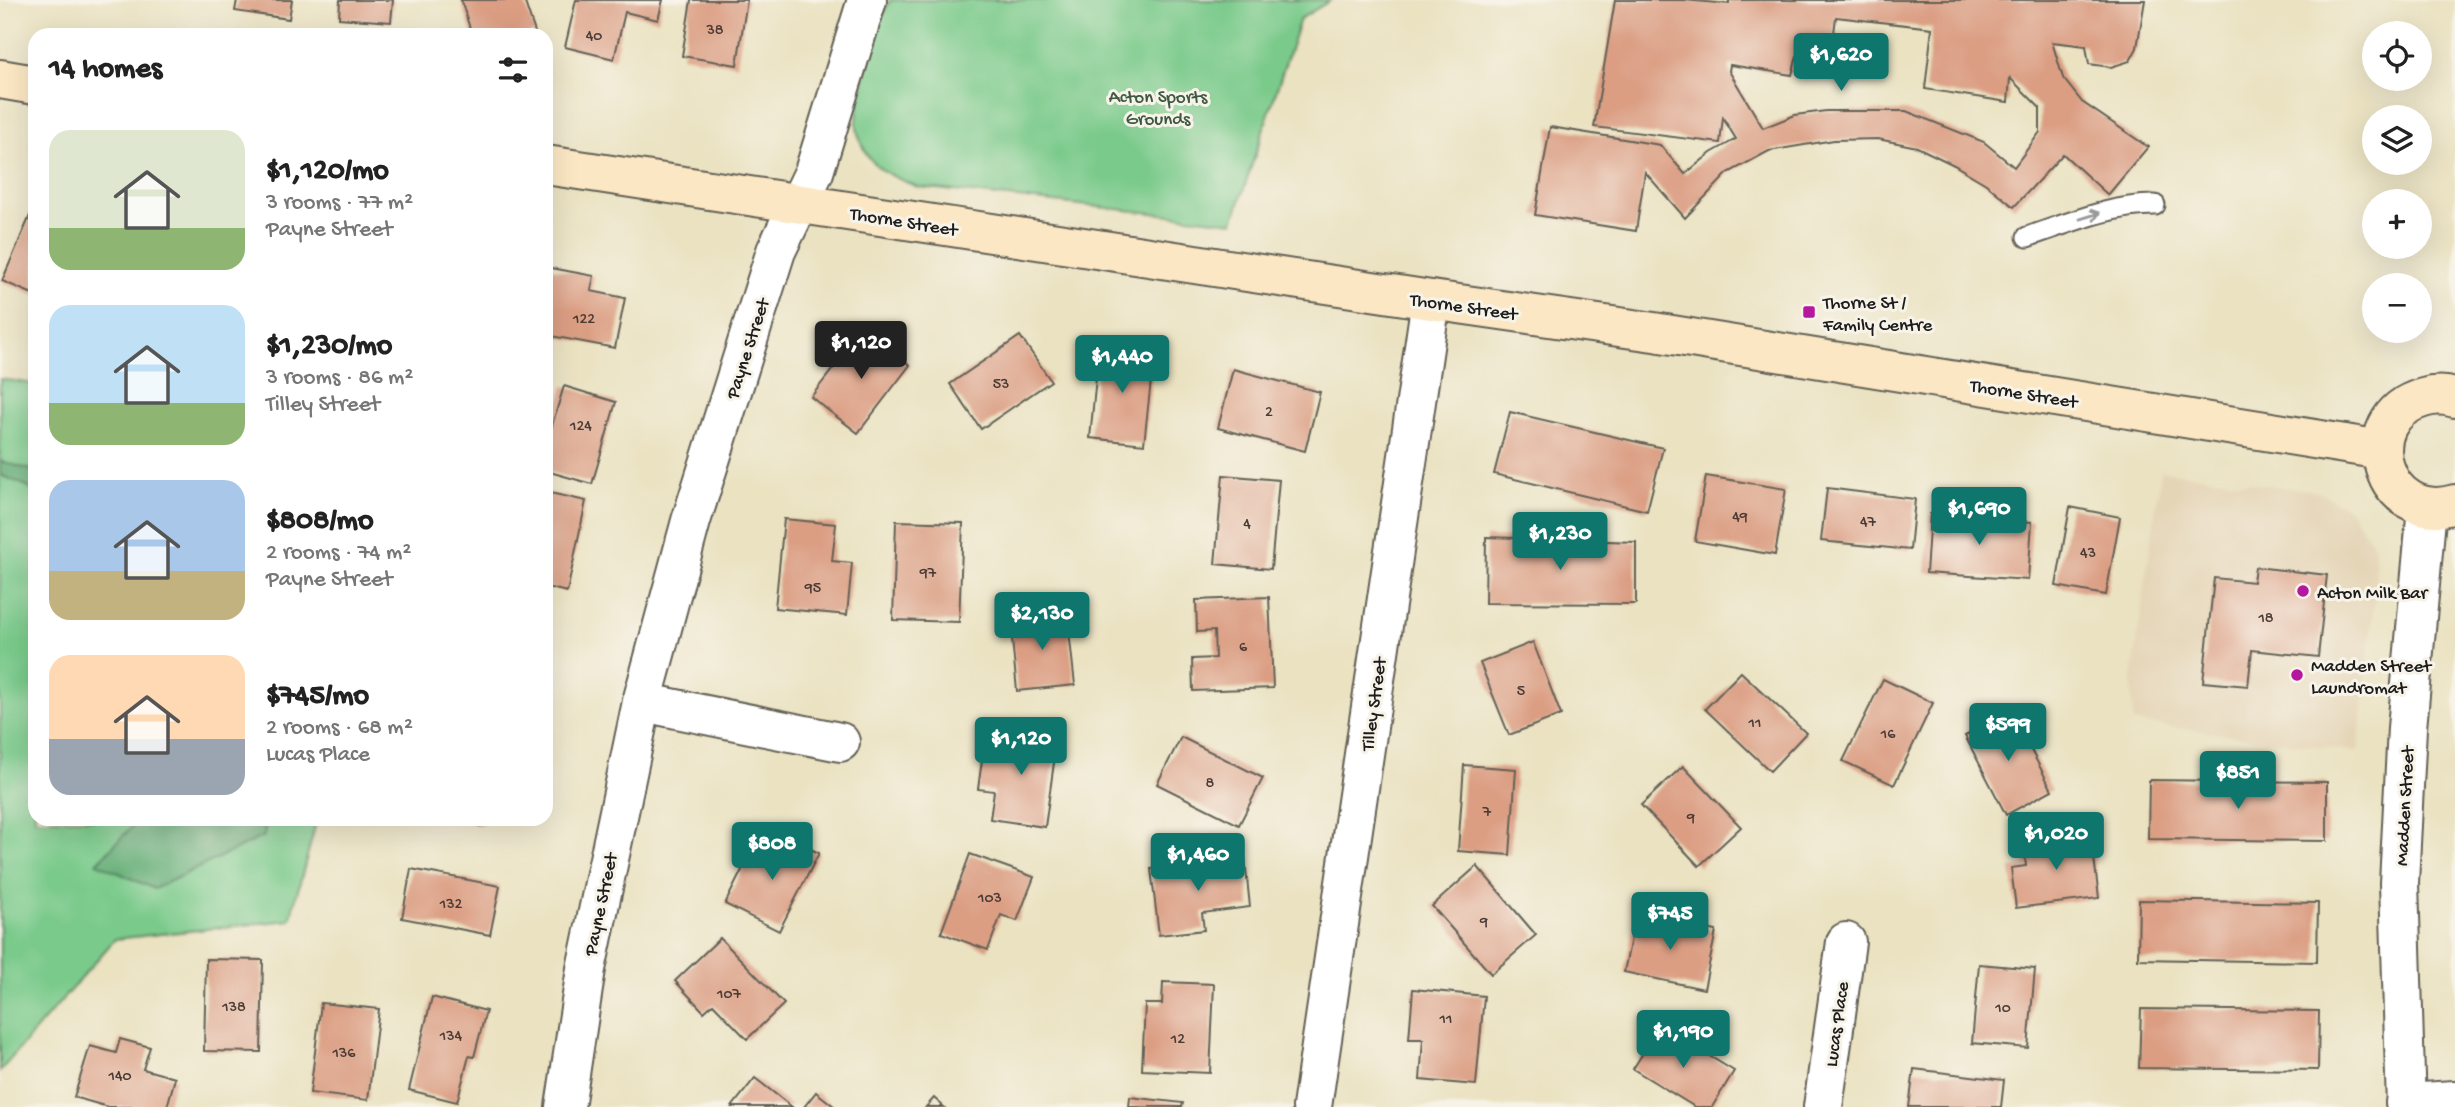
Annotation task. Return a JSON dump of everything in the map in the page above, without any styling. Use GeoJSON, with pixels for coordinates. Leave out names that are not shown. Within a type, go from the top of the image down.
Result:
{"type":"FeatureCollection","features":[{"type":"Feature","properties":{"kind":"street","name":"Payne Street"},"geometry":{"type":"LineString","coordinates":[[565,1107],[586,969],[642,702],[691,521],[776,251],[814,172],[867,0]]}},
{"type":"Feature","properties":{"kind":"street"},"geometry":{"type":"LineString","coordinates":[[0,79],[28,84]]}},
{"type":"Feature","properties":{"kind":"street","name":"Thorne Street"},"geometry":{"type":"LineString","coordinates":[[553,166],[1654,332],[2382,450]]}},
{"type":"Feature","properties":{"kind":"street","name":"Tilley Street"},"geometry":{"type":"LineString","coordinates":[[1312,1107],[1431,300]]}},
{"type":"Feature","properties":{"kind":"street"},"geometry":{"type":"LineString","coordinates":[[2441,505],[2412,502],[2399,492],[2389,480],[2383,465],[2382,450],[2384,435],[2398,411],[2413,401],[2453,391]]}},
{"type":"Feature","properties":{"kind":"street","name":"Madden Street"},"geometry":{"type":"LineString","coordinates":[[2406,1105],[2399,883],[2407,729],[2441,505]]}},
{"type":"Feature","properties":{"kind":"street"},"geometry":{"type":"LineString","coordinates":[[642,702],[840,742]]}},
{"type":"Feature","properties":{"kind":"street","name":"Lucas Place"},"geometry":{"type":"LineString","coordinates":[[1823,1107],[1846,942]]}},
{"type":"Feature","properties":{"kind":"street"},"geometry":{"type":"LineString","coordinates":[[2406,1105],[2455,1100]]}},
{"type":"Feature","properties":{"kind":"lane"},"geometry":{"type":"LineString","coordinates":[[2027,237],[2095,214],[2133,205],[2155,205]]}},
{"type":"Feature","properties":{"kind":"shaded area"},"geometry":{"type":"Polygon","coordinates":[[[2161,471],[2320,492],[2351,511],[2375,548],[2376,586],[2358,752],[2133,722],[2132,678],[2161,471]]]}},
{"type":"Feature","properties":{"kind":"green space","name":"Acton Sports Grounds"},"geometry":{"type":"Polygon","coordinates":[[[890,0],[1331,0],[1300,19],[1233,222],[918,187],[884,171],[866,153],[857,126],[868,61],[890,0]]]}},
{"type":"Feature","properties":{"kind":"green space"},"geometry":{"type":"Polygon","coordinates":[[[0,379],[28,383],[28,826],[315,826],[290,920],[115,939],[0,1071],[0,379]]]}},
{"type":"Feature","properties":{"kind":"green space"},"geometry":{"type":"Polygon","coordinates":[[[0,461],[28,469],[28,487],[25,485],[0,475],[0,461]]]}},
{"type":"Feature","properties":{"kind":"green space"},"geometry":{"type":"Polygon","coordinates":[[[132,826],[265,826],[264,836],[154,889],[97,863],[132,826]]]}},
{"type":"Feature","properties":{"kind":"building"},"geometry":{"type":"Polygon","coordinates":[[[237,0],[292,0],[289,19],[235,11],[237,0]]]}},
{"type":"Feature","properties":{"kind":"building"},"geometry":{"type":"Polygon","coordinates":[[[340,0],[393,0],[391,22],[339,18],[340,0]]]}},
{"type":"Feature","properties":{"kind":"building"},"geometry":{"type":"Polygon","coordinates":[[[461,0],[524,0],[534,28],[470,28],[461,0]]]}},
{"type":"Feature","properties":{"kind":"building"},"geometry":{"type":"Polygon","coordinates":[[[576,0],[663,0],[658,20],[625,12],[614,59],[565,47],[576,0]]]}},
{"type":"Feature","properties":{"kind":"building"},"geometry":{"type":"Polygon","coordinates":[[[691,0],[747,0],[737,65],[682,56],[691,0]]]}},
{"type":"Feature","properties":{"kind":"building"},"geometry":{"type":"Polygon","coordinates":[[[1615,0],[1683,0],[1729,4],[1729,0],[2145,0],[2137,48],[2130,61],[2111,67],[2089,64],[2086,46],[2052,42],[2063,78],[2082,102],[2148,147],[2108,195],[2063,154],[2014,207],[1986,184],[1917,147],[1878,139],[1834,140],[1769,151],[1728,173],[1685,218],[1645,172],[1636,231],[1535,215],[1550,127],[1660,145],[1685,174],[1711,153],[1736,139],[1723,118],[1720,143],[1594,127],[1615,0]],[[1836,17],[1833,41],[1814,42],[1811,58],[1797,56],[1792,75],[1730,65],[1729,71],[1763,128],[1795,115],[1826,111],[1906,111],[1984,142],[2014,167],[2040,132],[2040,108],[2010,78],[2008,102],[1925,89],[1932,28],[1836,17]]]}},
{"type":"Feature","properties":{"kind":"building"},"geometry":{"type":"Polygon","coordinates":[[[28,220],[28,292],[2,281],[28,220]]]}},
{"type":"Feature","properties":{"kind":"building"},"geometry":{"type":"Polygon","coordinates":[[[553,268],[594,276],[591,291],[625,298],[615,348],[553,336],[553,268]]]}},
{"type":"Feature","properties":{"kind":"building"},"geometry":{"type":"Polygon","coordinates":[[[864,329],[910,365],[858,433],[811,397],[864,329]]]}},
{"type":"Feature","properties":{"kind":"building"},"geometry":{"type":"Polygon","coordinates":[[[1020,336],[1051,381],[981,429],[950,384],[1020,336]]]}},
{"type":"Feature","properties":{"kind":"building"},"geometry":{"type":"Polygon","coordinates":[[[1099,347],[1154,353],[1144,444],[1090,438],[1099,347]]]}},
{"type":"Feature","properties":{"kind":"building"},"geometry":{"type":"Polygon","coordinates":[[[1233,369],[1320,392],[1305,451],[1218,428],[1233,369]]]}},
{"type":"Feature","properties":{"kind":"building"},"geometry":{"type":"Polygon","coordinates":[[[564,386],[616,402],[592,484],[553,473],[553,422],[564,386]]]}},
{"type":"Feature","properties":{"kind":"building"},"geometry":{"type":"Polygon","coordinates":[[[1510,412],[1663,448],[1647,511],[1494,474],[1510,412]]]}},
{"type":"Feature","properties":{"kind":"building"},"geometry":{"type":"Polygon","coordinates":[[[1223,475],[1279,480],[1271,569],[1215,564],[1223,475]]]}},
{"type":"Feature","properties":{"kind":"building"},"geometry":{"type":"Polygon","coordinates":[[[1706,476],[1786,489],[1775,555],[1695,541],[1706,476]]]}},
{"type":"Feature","properties":{"kind":"building"},"geometry":{"type":"Polygon","coordinates":[[[1827,488],[1915,499],[1910,550],[1821,541],[1827,488]]]}},
{"type":"Feature","properties":{"kind":"building"},"geometry":{"type":"Polygon","coordinates":[[[553,494],[586,501],[567,592],[553,589],[553,494]]]}},
{"type":"Feature","properties":{"kind":"building"},"geometry":{"type":"Polygon","coordinates":[[[2070,507],[2120,517],[2106,595],[2056,586],[2070,507]]]}},
{"type":"Feature","properties":{"kind":"building"},"geometry":{"type":"Polygon","coordinates":[[[1930,514],[2032,522],[2028,580],[1926,573],[1930,514]]]}},
{"type":"Feature","properties":{"kind":"building"},"geometry":{"type":"Polygon","coordinates":[[[784,519],[836,524],[832,561],[852,563],[847,615],[775,608],[784,519]]]}},
{"type":"Feature","properties":{"kind":"building"},"geometry":{"type":"Polygon","coordinates":[[[896,521],[963,523],[959,622],[893,620],[896,521]]]}},
{"type":"Feature","properties":{"kind":"building"},"geometry":{"type":"Polygon","coordinates":[[[1486,537],[1636,542],[1636,604],[1485,603],[1486,537]]]}},
{"type":"Feature","properties":{"kind":"building"},"geometry":{"type":"Polygon","coordinates":[[[2255,567],[2327,575],[2318,657],[2252,650],[2248,686],[2203,682],[2214,578],[2253,582],[2255,567]]]}},
{"type":"Feature","properties":{"kind":"building"},"geometry":{"type":"Polygon","coordinates":[[[1269,597],[1273,688],[1193,691],[1192,659],[1215,658],[1214,631],[1197,632],[1196,600],[1269,597]]]}},
{"type":"Feature","properties":{"kind":"building"},"geometry":{"type":"Polygon","coordinates":[[[1067,613],[1075,685],[1017,691],[1010,618],[1067,613]]]}},
{"type":"Feature","properties":{"kind":"building"},"geometry":{"type":"Polygon","coordinates":[[[1533,642],[1561,715],[1509,735],[1480,663],[1533,642]]]}},
{"type":"Feature","properties":{"kind":"building"},"geometry":{"type":"Polygon","coordinates":[[[1741,672],[1806,733],[1770,771],[1705,709],[1741,672]]]}},
{"type":"Feature","properties":{"kind":"building"},"geometry":{"type":"Polygon","coordinates":[[[1883,679],[1933,703],[1894,785],[1843,761],[1883,679]]]}},
{"type":"Feature","properties":{"kind":"building"},"geometry":{"type":"Polygon","coordinates":[[[2011,712],[2052,790],[2006,815],[1965,736],[2011,712]]]}},
{"type":"Feature","properties":{"kind":"building"},"geometry":{"type":"Polygon","coordinates":[[[1006,726],[1058,734],[1045,827],[990,819],[994,791],[978,789],[983,753],[1002,756],[1006,726]]]}},
{"type":"Feature","properties":{"kind":"building"},"geometry":{"type":"Polygon","coordinates":[[[1181,737],[1263,778],[1239,825],[1157,784],[1181,737]]]}},
{"type":"Feature","properties":{"kind":"building"},"geometry":{"type":"Polygon","coordinates":[[[1464,765],[1516,769],[1510,855],[1458,851],[1464,765]]]}},
{"type":"Feature","properties":{"kind":"building"},"geometry":{"type":"Polygon","coordinates":[[[1683,766],[1741,827],[1699,866],[1641,805],[1683,766]]]}},
{"type":"Feature","properties":{"kind":"building"},"geometry":{"type":"Polygon","coordinates":[[[2149,780],[2327,782],[2327,841],[2148,839],[2149,780]]]}},
{"type":"Feature","properties":{"kind":"building"},"geometry":{"type":"Polygon","coordinates":[[[779,834],[819,853],[779,931],[725,904],[753,848],[768,855],[779,834]]]}},
{"type":"Feature","properties":{"kind":"building"},"geometry":{"type":"Polygon","coordinates":[[[2091,834],[2099,898],[2016,908],[2011,868],[2026,866],[2023,842],[2091,834]]]}},
{"type":"Feature","properties":{"kind":"building"},"geometry":{"type":"Polygon","coordinates":[[[970,854],[1034,877],[1017,921],[1001,915],[988,950],[941,933],[970,854]]]}},
{"type":"Feature","properties":{"kind":"building"},"geometry":{"type":"Polygon","coordinates":[[[1245,859],[1250,907],[1202,913],[1204,930],[1159,935],[1151,869],[1245,859]]]}},
{"type":"Feature","properties":{"kind":"building"},"geometry":{"type":"Polygon","coordinates":[[[1477,866],[1536,935],[1491,974],[1432,906],[1477,866]]]}},
{"type":"Feature","properties":{"kind":"building"},"geometry":{"type":"Polygon","coordinates":[[[411,869],[500,886],[490,935],[402,918],[411,869]]]}},
{"type":"Feature","properties":{"kind":"building"},"geometry":{"type":"Polygon","coordinates":[[[2139,900],[2318,903],[2317,962],[2138,959],[2139,900]]]}},
{"type":"Feature","properties":{"kind":"building"},"geometry":{"type":"Polygon","coordinates":[[[1636,914],[1716,931],[1704,989],[1624,972],[1636,914]]]}},
{"type":"Feature","properties":{"kind":"building"},"geometry":{"type":"Polygon","coordinates":[[[720,938],[784,1004],[747,1039],[713,1004],[704,1012],[675,981],[720,938]]]}},
{"type":"Feature","properties":{"kind":"building"},"geometry":{"type":"Polygon","coordinates":[[[206,959],[263,960],[261,1052],[204,1051],[206,959]]]}},
{"type":"Feature","properties":{"kind":"building"},"geometry":{"type":"Polygon","coordinates":[[[1979,964],[2035,969],[2028,1048],[1972,1043],[1979,964]]]}},
{"type":"Feature","properties":{"kind":"building"},"geometry":{"type":"Polygon","coordinates":[[[1163,982],[1214,984],[1210,1073],[1142,1070],[1145,1004],[1162,1004],[1163,982]]]}},
{"type":"Feature","properties":{"kind":"building"},"geometry":{"type":"Polygon","coordinates":[[[1413,989],[1484,996],[1476,1085],[1420,1080],[1423,1039],[1409,1039],[1413,989]]]}},
{"type":"Feature","properties":{"kind":"building"},"geometry":{"type":"Polygon","coordinates":[[[432,997],[486,1011],[474,1057],[469,1056],[457,1102],[409,1090],[432,997]]]}},
{"type":"Feature","properties":{"kind":"building"},"geometry":{"type":"Polygon","coordinates":[[[321,1003],[379,1009],[368,1100],[310,1093],[321,1003]]]}},
{"type":"Feature","properties":{"kind":"building"},"geometry":{"type":"Polygon","coordinates":[[[2141,1009],[2319,1011],[2318,1070],[2139,1068],[2141,1009]]]}},
{"type":"Feature","properties":{"kind":"building"},"geometry":{"type":"Polygon","coordinates":[[[1660,1026],[1734,1071],[1712,1107],[1695,1107],[1633,1069],[1660,1026]]]}},
{"type":"Feature","properties":{"kind":"building"},"geometry":{"type":"Polygon","coordinates":[[[120,1039],[150,1047],[143,1069],[175,1078],[167,1107],[108,1107],[74,1097],[90,1046],[116,1053],[120,1039]]]}},
{"type":"Feature","properties":{"kind":"building"},"geometry":{"type":"Polygon","coordinates":[[[1914,1069],[2004,1080],[2001,1107],[1909,1107],[1914,1069]]]}},
{"type":"Feature","properties":{"kind":"building"},"geometry":{"type":"Polygon","coordinates":[[[755,1078],[792,1107],[732,1107],[755,1078]]]}},
{"type":"Feature","properties":{"kind":"building"},"geometry":{"type":"Polygon","coordinates":[[[816,1092],[835,1107],[804,1107],[816,1092]]]}},
{"type":"Feature","properties":{"kind":"building"},"geometry":{"type":"Polygon","coordinates":[[[1130,1097],[1183,1103],[1182,1107],[1129,1107],[1130,1097]]]}},
{"type":"Feature","properties":{"kind":"building"},"geometry":{"type":"Polygon","coordinates":[[[934,1098],[944,1107],[926,1107],[934,1098]]]}},
{"type":"Feature","properties":{"kind":"place","name":"Thorne St / Family Centre"},"geometry":{"type":"Point","coordinates":[1809,312]}},
{"type":"Feature","properties":{"kind":"place","name":"Acton Milk Bar"},"geometry":{"type":"Point","coordinates":[2303,591]}},
{"type":"Feature","properties":{"kind":"place","name":"Madden Street Laundromat"},"geometry":{"type":"Point","coordinates":[2297,675]}}]}
